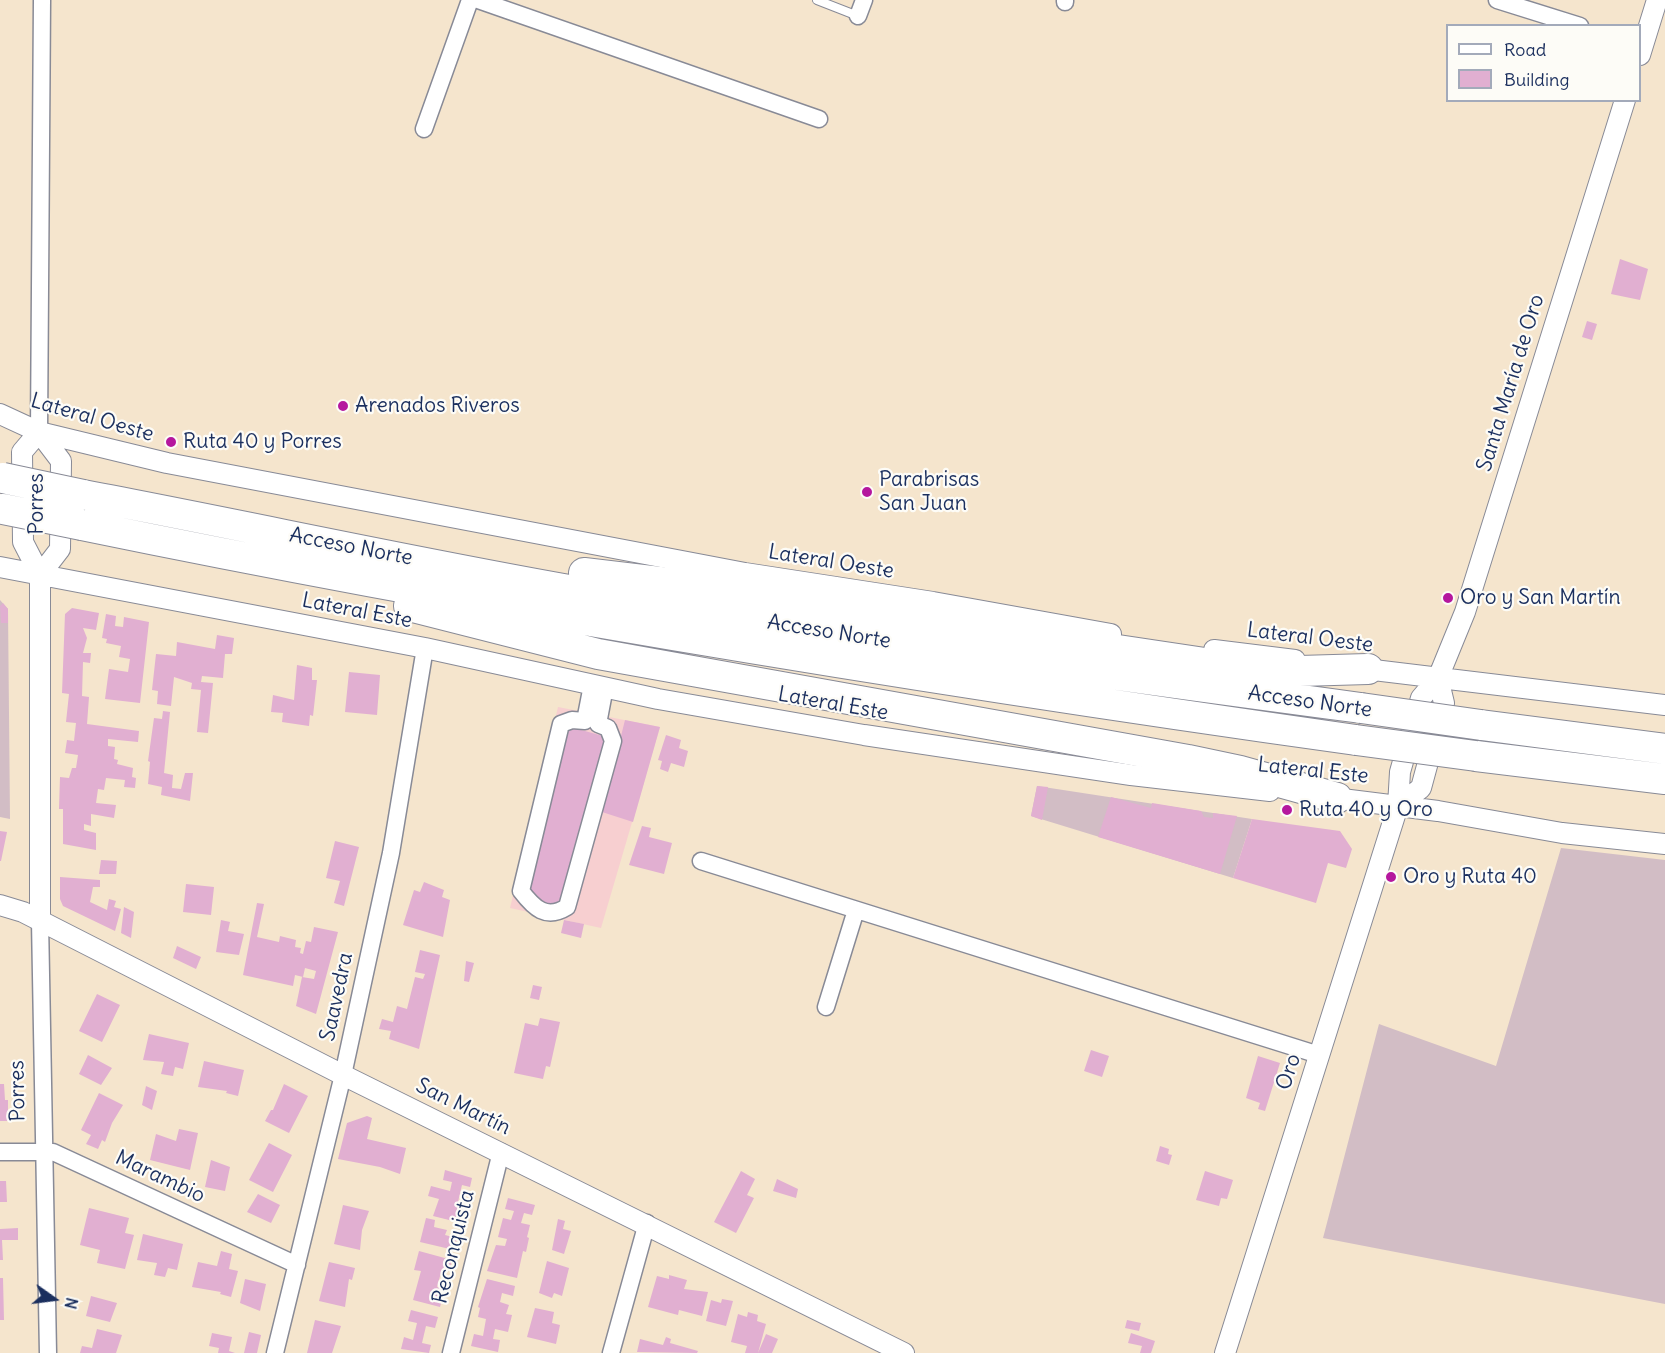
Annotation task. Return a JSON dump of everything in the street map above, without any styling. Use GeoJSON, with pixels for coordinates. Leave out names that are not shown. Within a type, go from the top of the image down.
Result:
{"type":"FeatureCollection","features":[{"type":"Feature","properties":{"kind":"highway","name":"Acceso Norte"},"geometry":{"type":"LineString","coordinates":[[2,478],[562,589],[702,613],[1120,676],[1665,748]]}},
{"type":"Feature","properties":{"kind":"highway","name":"Acceso Norte"},"geometry":{"type":"LineString","coordinates":[[2,509],[230,556],[693,640],[1126,708],[1476,756],[1665,779]]}},
{"type":"Feature","properties":{"kind":"highway"},"geometry":{"type":"LineString","coordinates":[[336,544],[786,597],[984,630],[1265,672],[1368,669]]}},
{"type":"Feature","properties":{"kind":"highway"},"geometry":{"type":"LineString","coordinates":[[230,556],[412,607],[598,654],[1188,760],[1240,771],[1337,798]]}},
{"type":"Feature","properties":{"kind":"street"},"geometry":{"type":"LineString","coordinates":[[39,432],[42,0]]}},
{"type":"Feature","properties":{"kind":"street"},"geometry":{"type":"LineString","coordinates":[[424,129],[470,0]]}},
{"type":"Feature","properties":{"kind":"street"},"geometry":{"type":"LineString","coordinates":[[478,0],[819,119]]}},
{"type":"Feature","properties":{"kind":"street"},"geometry":{"type":"LineString","coordinates":[[858,16],[864,0]]}},
{"type":"Feature","properties":{"kind":"street"},"geometry":{"type":"LineString","coordinates":[[1497,0],[1574,24]]}},
{"type":"Feature","properties":{"kind":"street"},"geometry":{"type":"LineString","coordinates":[[1641,48],[1657,0]]}},
{"type":"Feature","properties":{"kind":"street","name":"Santa María de Oro"},"geometry":{"type":"LineString","coordinates":[[1438,678],[1465,612],[1624,102]]}},
{"type":"Feature","properties":{"kind":"street","name":"Lateral Oeste"},"geometry":{"type":"LineString","coordinates":[[0,414],[39,432],[167,463],[745,573],[933,602],[1167,644],[1665,705]]}},
{"type":"Feature","properties":{"kind":"street","name":"Porres"},"geometry":{"type":"LineString","coordinates":[[40,575],[60,549],[61,461],[39,432],[22,452],[23,542],[40,575],[40,921],[48,1353]]}},
{"type":"Feature","properties":{"kind":"street","name":"Lateral Este"},"geometry":{"type":"LineString","coordinates":[[0,567],[425,648],[599,686],[864,735],[1131,775],[1337,798],[1562,833],[1665,844]]}},
{"type":"Feature","properties":{"kind":"street","name":"Saavedra"},"geometry":{"type":"LineString","coordinates":[[276,1353],[343,1075],[391,853],[425,648]]}},
{"type":"Feature","properties":{"kind":"street","name":"Oro"},"geometry":{"type":"LineString","coordinates":[[1225,1353],[1398,806],[1400,772],[1421,698],[1438,678]]}},
{"type":"Feature","properties":{"kind":"street"},"geometry":{"type":"LineString","coordinates":[[599,686],[598,724],[608,728],[613,741],[567,907],[557,913],[549,914],[533,907],[521,891],[561,724],[572,720],[585,721],[599,686]]}},
{"type":"Feature","properties":{"kind":"street"},"geometry":{"type":"LineString","coordinates":[[701,861],[1319,1055]]}},
{"type":"Feature","properties":{"kind":"street","name":"San Martín"},"geometry":{"type":"LineString","coordinates":[[0,905],[40,921],[343,1075],[646,1223],[904,1353]]}},
{"type":"Feature","properties":{"kind":"street"},"geometry":{"type":"LineString","coordinates":[[826,1007],[856,910]]}},
{"type":"Feature","properties":{"kind":"street","name":"Marambio"},"geometry":{"type":"LineString","coordinates":[[0,1152],[53,1152],[297,1265]]}},
{"type":"Feature","properties":{"kind":"street","name":"Reconquista"},"geometry":{"type":"LineString","coordinates":[[451,1353],[501,1152]]}},
{"type":"Feature","properties":{"kind":"street"},"geometry":{"type":"LineString","coordinates":[[611,1353],[646,1223]]}},
{"type":"Feature","properties":{"kind":"lane"},"geometry":{"type":"LineString","coordinates":[[817,0],[858,16]]}},
{"type":"Feature","properties":{"kind":"shaded area"},"geometry":{"type":"Polygon","coordinates":[[[0,600],[8,609],[10,819],[0,817],[0,600]]]}},
{"type":"Feature","properties":{"kind":"shaded area"},"geometry":{"type":"Polygon","coordinates":[[[558,707],[660,727],[601,928],[510,908],[558,707]]]}},
{"type":"Feature","properties":{"kind":"shaded area"},"geometry":{"type":"Polygon","coordinates":[[[1037,786],[1252,819],[1233,878],[1031,816],[1037,786]]]}},
{"type":"Feature","properties":{"kind":"shaded area"},"geometry":{"type":"Polygon","coordinates":[[[1561,848],[1665,860],[1665,1304],[1323,1238],[1379,1024],[1496,1066],[1561,848]]]}},
{"type":"Feature","properties":{"kind":"building"},"geometry":{"type":"Polygon","coordinates":[[[1620,259],[1648,269],[1640,300],[1611,294],[1620,259]]]}},
{"type":"Feature","properties":{"kind":"building"},"geometry":{"type":"Polygon","coordinates":[[[1587,321],[1597,324],[1592,340],[1582,337],[1587,321]]]}},
{"type":"Feature","properties":{"kind":"building"},"geometry":{"type":"Polygon","coordinates":[[[3,603],[8,609],[8,623],[1,623],[0,606],[3,603]]]}},
{"type":"Feature","properties":{"kind":"building"},"geometry":{"type":"Polygon","coordinates":[[[72,608],[99,613],[96,630],[83,628],[87,638],[83,653],[91,653],[90,663],[83,662],[82,696],[89,697],[87,724],[139,731],[138,742],[108,739],[108,746],[115,747],[114,759],[118,760],[117,764],[133,768],[132,777],[136,778],[135,788],[124,787],[125,780],[106,778],[104,790],[98,789],[96,803],[116,805],[114,818],[91,814],[91,826],[84,824],[84,830],[96,833],[96,850],[63,844],[63,809],[59,809],[60,777],[69,778],[72,768],[76,768],[78,755],[65,753],[67,740],[74,741],[76,723],[66,722],[69,694],[62,693],[65,614],[72,608]]]}},
{"type":"Feature","properties":{"kind":"building"},"geometry":{"type":"Polygon","coordinates":[[[106,614],[116,616],[115,626],[123,627],[124,617],[149,622],[140,703],[105,699],[109,669],[128,672],[130,659],[119,657],[121,646],[106,643],[107,639],[102,638],[106,614]]]}},
{"type":"Feature","properties":{"kind":"building"},"geometry":{"type":"Polygon","coordinates":[[[217,635],[234,638],[232,654],[225,654],[223,678],[202,676],[201,682],[213,683],[208,733],[197,732],[201,690],[191,689],[192,683],[174,677],[171,706],[157,704],[158,691],[152,690],[156,654],[176,656],[177,642],[215,649],[217,635]]]}},
{"type":"Feature","properties":{"kind":"building"},"geometry":{"type":"Polygon","coordinates":[[[297,665],[312,668],[312,680],[317,680],[313,716],[310,715],[309,726],[282,722],[283,713],[271,712],[273,695],[294,700],[297,665]]]}},
{"type":"Feature","properties":{"kind":"building"},"geometry":{"type":"Polygon","coordinates":[[[349,672],[380,675],[377,715],[345,712],[349,672]]]}},
{"type":"Feature","properties":{"kind":"building"},"geometry":{"type":"Polygon","coordinates":[[[163,711],[170,712],[164,773],[173,775],[172,788],[181,789],[185,773],[193,773],[190,801],[161,795],[162,787],[148,784],[150,762],[148,761],[154,718],[162,719],[163,711]]]}},
{"type":"Feature","properties":{"kind":"building"},"geometry":{"type":"Polygon","coordinates":[[[625,720],[660,727],[633,822],[602,812],[625,720]]]}},
{"type":"Feature","properties":{"kind":"building"},"geometry":{"type":"Polygon","coordinates":[[[567,726],[610,738],[563,904],[550,910],[527,889],[567,726]]]}},
{"type":"Feature","properties":{"kind":"building"},"geometry":{"type":"Polygon","coordinates":[[[666,735],[681,740],[679,748],[688,751],[684,767],[671,763],[668,772],[660,769],[662,761],[658,760],[666,735]]]}},
{"type":"Feature","properties":{"kind":"building"},"geometry":{"type":"Polygon","coordinates":[[[1037,786],[1048,787],[1042,820],[1031,816],[1037,786]]]}},
{"type":"Feature","properties":{"kind":"building"},"geometry":{"type":"Polygon","coordinates":[[[1111,797],[1151,808],[1152,803],[1201,811],[1204,817],[1213,818],[1213,813],[1237,816],[1220,874],[1098,837],[1111,797]]]}},
{"type":"Feature","properties":{"kind":"building"},"geometry":{"type":"Polygon","coordinates":[[[1252,819],[1340,831],[1352,849],[1346,868],[1328,863],[1316,903],[1233,878],[1252,819]]]}},
{"type":"Feature","properties":{"kind":"building"},"geometry":{"type":"Polygon","coordinates":[[[642,826],[651,828],[649,837],[672,843],[664,874],[629,865],[642,826]]]}},
{"type":"Feature","properties":{"kind":"building"},"geometry":{"type":"Polygon","coordinates":[[[0,831],[7,832],[1,861],[0,861],[0,831]]]}},
{"type":"Feature","properties":{"kind":"building"},"geometry":{"type":"Polygon","coordinates":[[[335,841],[359,847],[344,906],[334,903],[340,881],[326,878],[335,841]]]}},
{"type":"Feature","properties":{"kind":"building"},"geometry":{"type":"Polygon","coordinates":[[[101,860],[117,861],[116,874],[99,874],[101,860]]]}},
{"type":"Feature","properties":{"kind":"building"},"geometry":{"type":"Polygon","coordinates":[[[60,877],[100,880],[100,887],[93,887],[90,902],[107,910],[109,899],[116,901],[114,907],[121,909],[115,931],[63,906],[60,899],[60,877]]]}},
{"type":"Feature","properties":{"kind":"building"},"geometry":{"type":"Polygon","coordinates":[[[424,882],[444,890],[442,897],[450,900],[443,937],[403,925],[414,890],[420,892],[424,882]]]}},
{"type":"Feature","properties":{"kind":"building"},"geometry":{"type":"Polygon","coordinates":[[[186,884],[214,887],[211,915],[183,912],[186,884]]]}},
{"type":"Feature","properties":{"kind":"building"},"geometry":{"type":"Polygon","coordinates":[[[257,903],[264,904],[257,937],[279,942],[280,936],[296,940],[295,947],[301,948],[300,953],[303,954],[306,941],[311,942],[314,927],[338,932],[316,1014],[296,1006],[302,977],[314,979],[316,971],[305,968],[303,977],[295,975],[293,986],[243,975],[257,903]]]}},
{"type":"Feature","properties":{"kind":"building"},"geometry":{"type":"Polygon","coordinates":[[[124,907],[134,912],[131,938],[121,933],[124,907]]]}},
{"type":"Feature","properties":{"kind":"building"},"geometry":{"type":"Polygon","coordinates":[[[221,920],[230,922],[228,931],[244,934],[239,955],[216,952],[221,920]]]}},
{"type":"Feature","properties":{"kind":"building"},"geometry":{"type":"Polygon","coordinates":[[[564,920],[584,924],[581,938],[561,933],[564,920]]]}},
{"type":"Feature","properties":{"kind":"building"},"geometry":{"type":"Polygon","coordinates":[[[177,946],[201,957],[196,969],[173,958],[177,946]]]}},
{"type":"Feature","properties":{"kind":"building"},"geometry":{"type":"Polygon","coordinates":[[[420,950],[440,955],[419,1049],[389,1039],[391,1031],[379,1029],[382,1019],[393,1022],[397,1006],[407,1009],[415,977],[423,979],[425,974],[415,972],[420,950]]]}},
{"type":"Feature","properties":{"kind":"building"},"geometry":{"type":"Polygon","coordinates":[[[466,961],[474,963],[469,982],[464,981],[466,961]]]}},
{"type":"Feature","properties":{"kind":"building"},"geometry":{"type":"Polygon","coordinates":[[[533,985],[542,987],[539,1000],[530,998],[533,985]]]}},
{"type":"Feature","properties":{"kind":"building"},"geometry":{"type":"Polygon","coordinates":[[[97,994],[120,1005],[102,1042],[79,1031],[97,994]]]}},
{"type":"Feature","properties":{"kind":"building"},"geometry":{"type":"Polygon","coordinates":[[[540,1018],[560,1022],[550,1067],[546,1066],[543,1079],[514,1073],[525,1023],[538,1026],[540,1018]]]}},
{"type":"Feature","properties":{"kind":"building"},"geometry":{"type":"Polygon","coordinates":[[[149,1034],[189,1043],[183,1069],[175,1067],[173,1076],[161,1074],[164,1062],[143,1060],[149,1034]]]}},
{"type":"Feature","properties":{"kind":"building"},"geometry":{"type":"Polygon","coordinates":[[[1091,1050],[1109,1056],[1102,1077],[1084,1071],[1091,1050]]]}},
{"type":"Feature","properties":{"kind":"building"},"geometry":{"type":"Polygon","coordinates":[[[88,1055],[112,1068],[101,1085],[79,1074],[88,1055]]]}},
{"type":"Feature","properties":{"kind":"building"},"geometry":{"type":"Polygon","coordinates":[[[1258,1056],[1280,1063],[1265,1111],[1258,1109],[1260,1103],[1246,1098],[1258,1056]]]}},
{"type":"Feature","properties":{"kind":"building"},"geometry":{"type":"Polygon","coordinates":[[[204,1061],[244,1070],[238,1096],[226,1093],[227,1091],[198,1087],[204,1061]]]}},
{"type":"Feature","properties":{"kind":"building"},"geometry":{"type":"Polygon","coordinates":[[[0,1084],[4,1084],[5,1100],[8,1100],[8,1121],[0,1121],[0,1084]]]}},
{"type":"Feature","properties":{"kind":"building"},"geometry":{"type":"Polygon","coordinates":[[[284,1084],[308,1096],[289,1133],[265,1121],[273,1110],[284,1084]]]}},
{"type":"Feature","properties":{"kind":"building"},"geometry":{"type":"Polygon","coordinates":[[[146,1086],[157,1091],[152,1110],[142,1105],[146,1086]]]}},
{"type":"Feature","properties":{"kind":"building"},"geometry":{"type":"Polygon","coordinates":[[[99,1093],[123,1105],[112,1123],[105,1142],[102,1140],[98,1149],[86,1144],[91,1135],[81,1130],[99,1093]]]}},
{"type":"Feature","properties":{"kind":"building"},"geometry":{"type":"Polygon","coordinates":[[[367,1116],[372,1118],[367,1139],[406,1148],[400,1174],[380,1167],[338,1159],[347,1123],[367,1116]]]}},
{"type":"Feature","properties":{"kind":"building"},"geometry":{"type":"Polygon","coordinates":[[[179,1129],[198,1133],[190,1170],[150,1160],[156,1134],[176,1141],[179,1129]]]}},
{"type":"Feature","properties":{"kind":"building"},"geometry":{"type":"Polygon","coordinates":[[[269,1143],[292,1155],[273,1192],[249,1180],[269,1143]]]}},
{"type":"Feature","properties":{"kind":"building"},"geometry":{"type":"Polygon","coordinates":[[[1160,1146],[1169,1149],[1168,1154],[1172,1155],[1169,1165],[1156,1161],[1160,1146]]]}},
{"type":"Feature","properties":{"kind":"building"},"geometry":{"type":"Polygon","coordinates":[[[211,1160],[230,1167],[225,1191],[205,1187],[211,1160]]]}},
{"type":"Feature","properties":{"kind":"building"},"geometry":{"type":"Polygon","coordinates":[[[445,1170],[472,1178],[470,1187],[462,1185],[458,1202],[466,1204],[461,1223],[433,1216],[439,1199],[428,1196],[431,1186],[450,1191],[452,1182],[443,1180],[445,1170]]]}},
{"type":"Feature","properties":{"kind":"building"},"geometry":{"type":"Polygon","coordinates":[[[741,1171],[755,1179],[747,1195],[754,1198],[736,1233],[714,1222],[741,1171]]]}},
{"type":"Feature","properties":{"kind":"building"},"geometry":{"type":"Polygon","coordinates":[[[1205,1171],[1233,1180],[1227,1199],[1221,1198],[1219,1206],[1196,1200],[1205,1171]]]}},
{"type":"Feature","properties":{"kind":"building"},"geometry":{"type":"Polygon","coordinates":[[[777,1179],[798,1189],[796,1198],[773,1191],[777,1179]]]}},
{"type":"Feature","properties":{"kind":"building"},"geometry":{"type":"Polygon","coordinates":[[[0,1181],[6,1181],[7,1202],[0,1202],[0,1181]]]}},
{"type":"Feature","properties":{"kind":"building"},"geometry":{"type":"Polygon","coordinates":[[[258,1194],[280,1205],[271,1223],[247,1212],[258,1194]]]}},
{"type":"Feature","properties":{"kind":"building"},"geometry":{"type":"Polygon","coordinates":[[[508,1198],[535,1205],[532,1215],[524,1213],[521,1223],[530,1225],[526,1252],[523,1251],[517,1278],[487,1271],[496,1245],[505,1246],[507,1239],[498,1237],[503,1218],[511,1220],[514,1211],[505,1209],[508,1198]]]}},
{"type":"Feature","properties":{"kind":"building"},"geometry":{"type":"Polygon","coordinates":[[[343,1205],[369,1211],[362,1230],[360,1250],[334,1244],[343,1205]]]}},
{"type":"Feature","properties":{"kind":"building"},"geometry":{"type":"Polygon","coordinates":[[[89,1208],[129,1218],[125,1233],[134,1235],[125,1269],[97,1263],[100,1250],[80,1245],[89,1208]]]}},
{"type":"Feature","properties":{"kind":"building"},"geometry":{"type":"Polygon","coordinates":[[[426,1218],[435,1220],[434,1227],[447,1230],[445,1235],[457,1238],[454,1250],[420,1242],[426,1218]]]}},
{"type":"Feature","properties":{"kind":"building"},"geometry":{"type":"Polygon","coordinates":[[[558,1219],[565,1221],[563,1229],[571,1231],[564,1254],[552,1250],[558,1219]]]}},
{"type":"Feature","properties":{"kind":"building"},"geometry":{"type":"Polygon","coordinates":[[[18,1228],[18,1240],[2,1240],[3,1260],[0,1260],[0,1229],[18,1228]]]}},
{"type":"Feature","properties":{"kind":"building"},"geometry":{"type":"Polygon","coordinates":[[[143,1234],[183,1244],[177,1270],[168,1268],[165,1277],[154,1275],[157,1263],[137,1260],[143,1234]]]}},
{"type":"Feature","properties":{"kind":"building"},"geometry":{"type":"Polygon","coordinates":[[[221,1251],[232,1254],[229,1269],[238,1271],[231,1297],[220,1294],[221,1292],[192,1287],[198,1262],[217,1266],[221,1251]]]}},
{"type":"Feature","properties":{"kind":"building"},"geometry":{"type":"Polygon","coordinates":[[[419,1251],[452,1260],[449,1271],[442,1269],[437,1287],[445,1289],[440,1307],[413,1300],[421,1271],[414,1270],[419,1251]]]}},
{"type":"Feature","properties":{"kind":"building"},"geometry":{"type":"Polygon","coordinates":[[[547,1261],[569,1268],[562,1296],[554,1293],[552,1298],[539,1293],[547,1261]]]}},
{"type":"Feature","properties":{"kind":"building"},"geometry":{"type":"Polygon","coordinates":[[[329,1262],[355,1268],[352,1280],[349,1279],[345,1307],[319,1301],[329,1262]]]}},
{"type":"Feature","properties":{"kind":"building"},"geometry":{"type":"Polygon","coordinates":[[[669,1275],[687,1280],[684,1289],[708,1292],[702,1316],[679,1310],[678,1315],[648,1307],[657,1276],[669,1279],[669,1275]]]}},
{"type":"Feature","properties":{"kind":"building"},"geometry":{"type":"Polygon","coordinates":[[[0,1278],[3,1278],[4,1320],[0,1320],[0,1278]]]}},
{"type":"Feature","properties":{"kind":"building"},"geometry":{"type":"Polygon","coordinates":[[[245,1279],[266,1284],[260,1311],[240,1303],[245,1279]]]}},
{"type":"Feature","properties":{"kind":"building"},"geometry":{"type":"Polygon","coordinates":[[[487,1279],[515,1286],[513,1296],[502,1293],[500,1302],[509,1305],[506,1314],[512,1315],[508,1332],[495,1329],[493,1339],[500,1340],[498,1352],[471,1346],[474,1334],[483,1336],[486,1319],[478,1317],[480,1308],[478,1307],[487,1279]]]}},
{"type":"Feature","properties":{"kind":"building"},"geometry":{"type":"Polygon","coordinates":[[[91,1296],[117,1303],[110,1322],[86,1316],[91,1296]]]}},
{"type":"Feature","properties":{"kind":"building"},"geometry":{"type":"Polygon","coordinates":[[[722,1299],[733,1301],[726,1326],[706,1321],[711,1300],[721,1303],[722,1299]]]}},
{"type":"Feature","properties":{"kind":"building"},"geometry":{"type":"Polygon","coordinates":[[[535,1308],[554,1312],[552,1323],[560,1325],[556,1344],[527,1337],[535,1308]]]}},
{"type":"Feature","properties":{"kind":"building"},"geometry":{"type":"Polygon","coordinates":[[[411,1310],[438,1317],[435,1328],[426,1326],[422,1343],[431,1345],[429,1353],[401,1349],[404,1337],[413,1340],[417,1323],[408,1321],[411,1310]]]}},
{"type":"Feature","properties":{"kind":"building"},"geometry":{"type":"Polygon","coordinates":[[[748,1312],[758,1315],[757,1321],[766,1324],[758,1353],[745,1353],[747,1346],[731,1342],[738,1314],[747,1317],[748,1312]]]}},
{"type":"Feature","properties":{"kind":"building"},"geometry":{"type":"Polygon","coordinates":[[[315,1320],[341,1326],[332,1353],[307,1353],[315,1320]]]}},
{"type":"Feature","properties":{"kind":"building"},"geometry":{"type":"Polygon","coordinates":[[[1127,1320],[1141,1323],[1139,1331],[1125,1328],[1127,1320]]]}},
{"type":"Feature","properties":{"kind":"building"},"geometry":{"type":"Polygon","coordinates":[[[97,1329],[122,1335],[116,1353],[80,1353],[82,1346],[92,1348],[97,1329]]]}},
{"type":"Feature","properties":{"kind":"building"},"geometry":{"type":"Polygon","coordinates":[[[249,1332],[261,1335],[257,1353],[244,1353],[249,1332]]]}},
{"type":"Feature","properties":{"kind":"building"},"geometry":{"type":"Polygon","coordinates":[[[212,1333],[232,1337],[229,1351],[235,1353],[218,1353],[219,1348],[209,1346],[212,1333]]]}},
{"type":"Feature","properties":{"kind":"building"},"geometry":{"type":"Polygon","coordinates":[[[1131,1333],[1155,1341],[1151,1353],[1140,1353],[1142,1346],[1128,1343],[1131,1333]]]}},
{"type":"Feature","properties":{"kind":"building"},"geometry":{"type":"Polygon","coordinates":[[[766,1334],[778,1339],[772,1353],[758,1353],[766,1334]]]}},
{"type":"Feature","properties":{"kind":"building"},"geometry":{"type":"Polygon","coordinates":[[[666,1337],[671,1339],[670,1343],[698,1351],[697,1353],[637,1352],[640,1339],[663,1345],[666,1337]]]}},
{"type":"Feature","properties":{"kind":"place","name":"Arenados Riveros"},"geometry":{"type":"Point","coordinates":[343,406]}},
{"type":"Feature","properties":{"kind":"place","name":"Ruta 40 y Porres"},"geometry":{"type":"Point","coordinates":[171,442]}},
{"type":"Feature","properties":{"kind":"place","name":"Parabrisas San Juan"},"geometry":{"type":"Point","coordinates":[867,492]}},
{"type":"Feature","properties":{"kind":"place","name":"Oro y San Martín"},"geometry":{"type":"Point","coordinates":[1448,598]}},
{"type":"Feature","properties":{"kind":"place","name":"Ruta 40 y Oro"},"geometry":{"type":"Point","coordinates":[1287,810]}},
{"type":"Feature","properties":{"kind":"place","name":"Oro y Ruta 40"},"geometry":{"type":"Point","coordinates":[1391,877]}}]}
